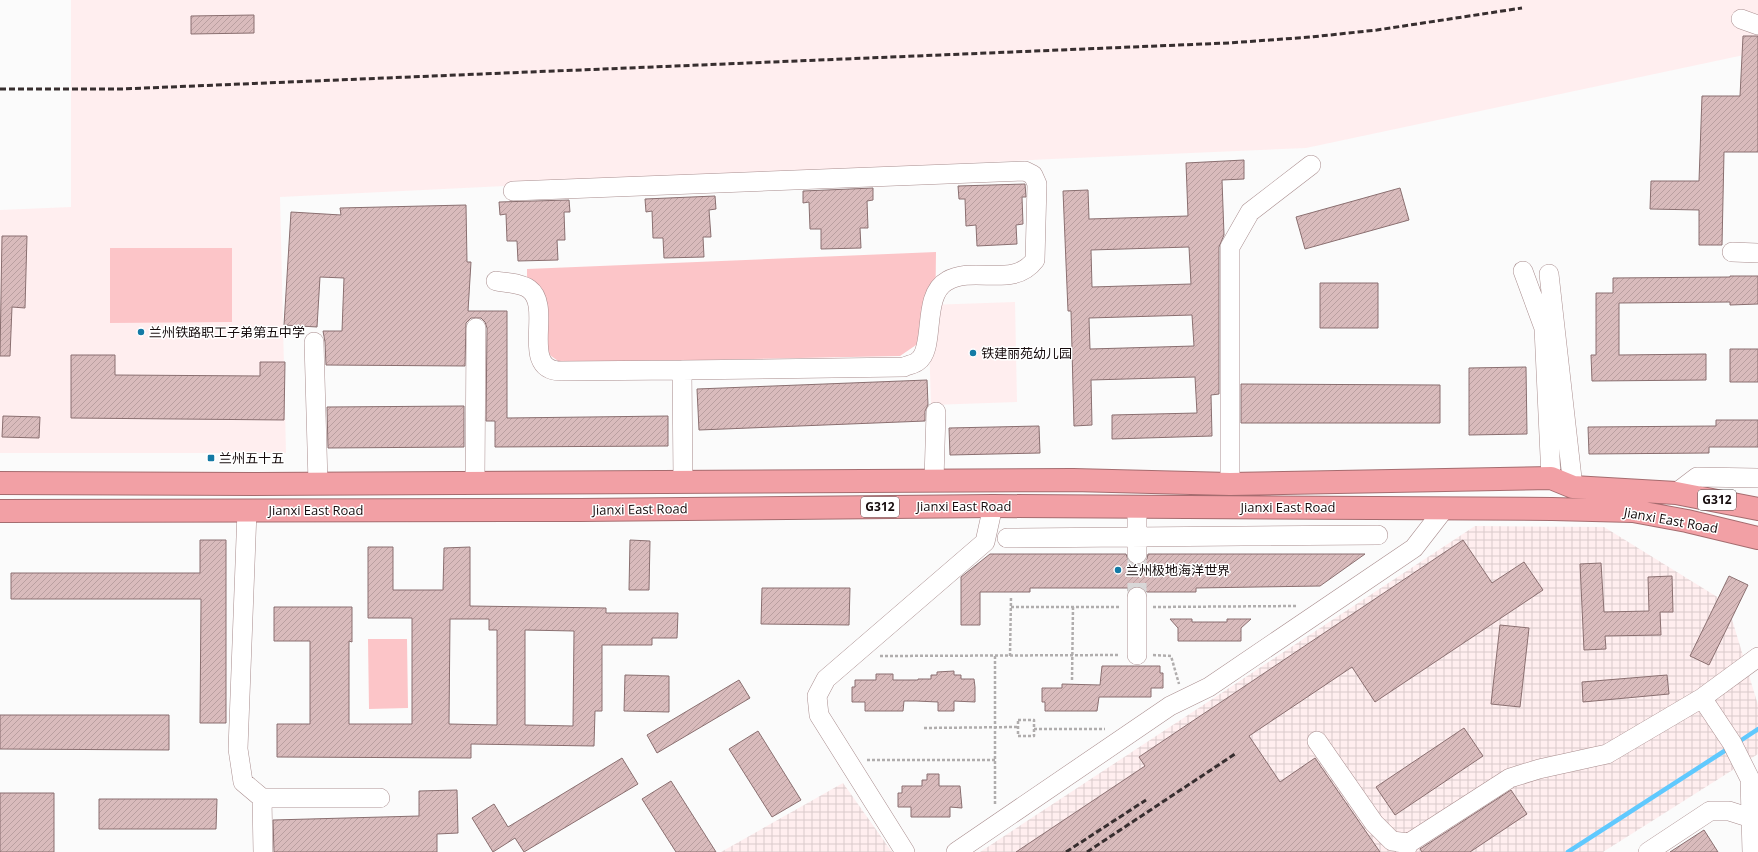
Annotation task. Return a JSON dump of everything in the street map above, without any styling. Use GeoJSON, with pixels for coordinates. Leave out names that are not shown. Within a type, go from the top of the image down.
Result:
{"type":"FeatureCollection","features":[{"type":"Feature","properties":{"kind":"highway","name":"Jianxi East Road"},"geometry":{"type":"LineString","coordinates":[[0,483],[1073,480],[1230,484],[1551,478],[1573,487],[1676,493]]}},
{"type":"Feature","properties":{"kind":"highway","name":"G312"},"geometry":{"type":"LineString","coordinates":[[1676,493],[1758,509]]}},
{"type":"Feature","properties":{"kind":"highway","name":"Jianxi East Road"},"geometry":{"type":"LineString","coordinates":[[0,511],[247,511],[993,506],[1445,508],[1633,511],[1687,521],[1758,538]]}},
{"type":"Feature","properties":{"kind":"street"},"geometry":{"type":"LineString","coordinates":[[1230,484],[1230,247],[1250,212],[1311,165]]}},
{"type":"Feature","properties":{"kind":"street"},"geometry":{"type":"LineString","coordinates":[[496,281],[528,288],[537,298],[539,354],[544,365],[549,369],[561,371],[904,367],[919,361],[926,349],[930,316],[937,290],[947,280],[963,276],[1018,274],[1029,268],[1035,260],[1037,184],[1033,174],[1025,171],[513,191]]}},
{"type":"Feature","properties":{"kind":"street"},"geometry":{"type":"LineString","coordinates":[[1732,252],[1758,253]]}},
{"type":"Feature","properties":{"kind":"street"},"geometry":{"type":"LineString","coordinates":[[1523,271],[1544,328],[1551,478]]}},
{"type":"Feature","properties":{"kind":"street"},"geometry":{"type":"LineString","coordinates":[[1549,274],[1573,487]]}},
{"type":"Feature","properties":{"kind":"street"},"geometry":{"type":"LineString","coordinates":[[475,482],[476,328]]}},
{"type":"Feature","properties":{"kind":"street"},"geometry":{"type":"LineString","coordinates":[[314,342],[318,483]]}},
{"type":"Feature","properties":{"kind":"street"},"geometry":{"type":"LineString","coordinates":[[682,370],[683,481]]}},
{"type":"Feature","properties":{"kind":"street"},"geometry":{"type":"LineString","coordinates":[[934,480],[936,412]]}},
{"type":"Feature","properties":{"kind":"street"},"geometry":{"type":"LineString","coordinates":[[1676,493],[1697,477],[1758,478]]}},
{"type":"Feature","properties":{"kind":"street"},"geometry":{"type":"LineString","coordinates":[[905,852],[819,715],[817,706],[820,687],[826,679],[985,542],[993,506]]}},
{"type":"Feature","properties":{"kind":"street"},"geometry":{"type":"LineString","coordinates":[[1137,546],[1138,506]]}},
{"type":"Feature","properties":{"kind":"street"},"geometry":{"type":"LineString","coordinates":[[956,852],[1170,706],[1209,687],[1414,548],[1445,508]]}},
{"type":"Feature","properties":{"kind":"street"},"geometry":{"type":"LineString","coordinates":[[247,511],[238,749],[243,782],[262,798],[380,798]]}},
{"type":"Feature","properties":{"kind":"street"},"geometry":{"type":"LineString","coordinates":[[1007,538],[1137,546],[1378,535]]}},
{"type":"Feature","properties":{"kind":"street"},"geometry":{"type":"LineString","coordinates":[[1137,602],[1137,655]]}},
{"type":"Feature","properties":{"kind":"street"},"geometry":{"type":"LineString","coordinates":[[1317,741],[1374,823],[1392,841],[1407,848],[1510,778],[1539,768],[1607,754],[1706,704],[1758,657]]}},
{"type":"Feature","properties":{"kind":"street"},"geometry":{"type":"LineString","coordinates":[[1706,704],[1732,742],[1750,779],[1752,852]]}},
{"type":"Feature","properties":{"kind":"street"},"geometry":{"type":"LineString","coordinates":[[262,798],[263,852]]}},
{"type":"Feature","properties":{"kind":"street"},"geometry":{"type":"LineString","coordinates":[[1648,852],[1710,811],[1729,811],[1751,818]]}},
{"type":"Feature","properties":{"kind":"path"},"geometry":{"type":"LineString","coordinates":[[1010,656],[1011,597]]}},
{"type":"Feature","properties":{"kind":"path"},"geometry":{"type":"LineString","coordinates":[[1011,607],[1073,607],[1137,602],[1328,606]]}},
{"type":"Feature","properties":{"kind":"path"},"geometry":{"type":"LineString","coordinates":[[1072,680],[1073,607]]}},
{"type":"Feature","properties":{"kind":"path"},"geometry":{"type":"LineString","coordinates":[[880,656],[1171,656],[1184,700]]}},
{"type":"Feature","properties":{"kind":"path"},"geometry":{"type":"LineString","coordinates":[[994,656],[995,826]]}},
{"type":"Feature","properties":{"kind":"path"},"geometry":{"type":"LineString","coordinates":[[1018,720],[1034,720],[1034,736],[1018,736],[1018,727],[1018,720]]}},
{"type":"Feature","properties":{"kind":"path"},"geometry":{"type":"LineString","coordinates":[[924,728],[1018,727]]}},
{"type":"Feature","properties":{"kind":"path"},"geometry":{"type":"LineString","coordinates":[[1034,729],[1108,729]]}},
{"type":"Feature","properties":{"kind":"path"},"geometry":{"type":"LineString","coordinates":[[847,760],[995,760]]}},
{"type":"Feature","properties":{"kind":"shaded area"},"geometry":{"type":"Polygon","coordinates":[[[71,0],[1758,0],[1758,52],[1306,148],[280,197],[286,453],[0,453],[0,210],[71,207],[71,0]]]}},
{"type":"Feature","properties":{"kind":"shaded area"},"geometry":{"type":"Polygon","coordinates":[[[110,248],[232,248],[232,322],[110,323],[110,248]]]}},
{"type":"Feature","properties":{"kind":"shaded area"},"geometry":{"type":"Polygon","coordinates":[[[936,252],[935,332],[900,356],[561,363],[547,351],[527,280],[527,269],[936,252]]]}},
{"type":"Feature","properties":{"kind":"shaded area","name":"铁建丽苑幼儿园"},"geometry":{"type":"Polygon","coordinates":[[[1015,302],[1017,402],[931,405],[928,305],[1015,302]]]}},
{"type":"Feature","properties":{"kind":"shaded area"},"geometry":{"type":"Polygon","coordinates":[[[1475,526],[1604,527],[1727,603],[1758,705],[1758,754],[1603,852],[980,852],[1475,526]]]}},
{"type":"Feature","properties":{"kind":"shaded area"},"geometry":{"type":"Polygon","coordinates":[[[368,639],[407,639],[408,708],[369,709],[368,639]]]}},
{"type":"Feature","properties":{"kind":"shaded area"},"geometry":{"type":"Polygon","coordinates":[[[843,783],[892,852],[721,852],[843,783]]]}},
{"type":"Feature","properties":{"kind":"building"},"geometry":{"type":"Polygon","coordinates":[[[254,15],[254,33],[191,34],[191,16],[254,15]]]}},
{"type":"Feature","properties":{"kind":"building"},"geometry":{"type":"Polygon","coordinates":[[[1743,36],[1758,36],[1758,152],[1724,152],[1722,245],[1699,245],[1699,210],[1650,209],[1651,181],[1699,181],[1702,96],[1740,96],[1743,36]]]}},
{"type":"Feature","properties":{"kind":"building"},"geometry":{"type":"Polygon","coordinates":[[[1244,160],[1244,179],[1222,180],[1224,235],[1219,247],[1219,394],[1211,395],[1212,436],[1112,439],[1112,415],[1197,413],[1195,377],[1091,380],[1092,425],[1074,426],[1071,311],[1068,311],[1063,191],[1088,190],[1089,219],[1188,216],[1186,163],[1244,160]],[[1189,247],[1091,250],[1092,287],[1191,284],[1189,247]],[[1192,315],[1089,318],[1090,349],[1194,346],[1192,315]]]}},
{"type":"Feature","properties":{"kind":"building"},"geometry":{"type":"Polygon","coordinates":[[[1025,184],[1026,197],[1022,197],[1023,224],[1016,225],[1017,244],[977,246],[976,225],[966,226],[965,199],[959,199],[958,186],[1025,184]]]}},
{"type":"Feature","properties":{"kind":"building"},"geometry":{"type":"Polygon","coordinates":[[[873,188],[873,200],[867,201],[868,228],[860,228],[861,248],[821,249],[821,229],[810,229],[809,202],[803,203],[803,191],[873,188]]]}},
{"type":"Feature","properties":{"kind":"building"},"geometry":{"type":"Polygon","coordinates":[[[1400,188],[1409,220],[1305,249],[1296,217],[1400,188]]]}},
{"type":"Feature","properties":{"kind":"building"},"geometry":{"type":"Polygon","coordinates":[[[715,196],[716,209],[709,210],[711,237],[703,237],[704,257],[664,258],[663,238],[653,238],[652,211],[646,212],[645,199],[715,196]]]}},
{"type":"Feature","properties":{"kind":"building"},"geometry":{"type":"Polygon","coordinates":[[[569,200],[570,212],[564,212],[565,240],[557,240],[558,260],[518,261],[517,241],[507,241],[506,214],[500,215],[499,202],[569,200]]]}},
{"type":"Feature","properties":{"kind":"building"},"geometry":{"type":"Polygon","coordinates":[[[466,205],[467,262],[471,262],[468,311],[507,311],[507,418],[668,416],[668,446],[495,447],[495,421],[486,421],[487,328],[485,322],[481,318],[471,318],[466,323],[465,366],[326,365],[323,331],[342,331],[344,278],[320,277],[317,327],[284,325],[291,212],[341,215],[340,208],[466,205]]]}},
{"type":"Feature","properties":{"kind":"building"},"geometry":{"type":"Polygon","coordinates":[[[2,236],[27,236],[25,308],[12,307],[10,356],[0,356],[2,236]]]}},
{"type":"Feature","properties":{"kind":"building"},"geometry":{"type":"Polygon","coordinates":[[[1758,276],[1758,304],[1730,305],[1730,302],[1619,303],[1619,355],[1706,354],[1706,380],[1592,381],[1591,355],[1596,355],[1596,293],[1613,293],[1613,278],[1758,276]]]}},
{"type":"Feature","properties":{"kind":"building"},"geometry":{"type":"Polygon","coordinates":[[[1320,283],[1378,283],[1378,328],[1320,328],[1320,283]]]}},
{"type":"Feature","properties":{"kind":"building"},"geometry":{"type":"Polygon","coordinates":[[[1730,349],[1758,349],[1758,382],[1730,382],[1730,349]]]}},
{"type":"Feature","properties":{"kind":"building"},"geometry":{"type":"Polygon","coordinates":[[[71,355],[115,355],[115,375],[260,376],[260,362],[285,362],[284,420],[71,418],[71,355]]]}},
{"type":"Feature","properties":{"kind":"building"},"geometry":{"type":"Polygon","coordinates":[[[1526,367],[1527,434],[1469,435],[1469,368],[1526,367]]]}},
{"type":"Feature","properties":{"kind":"building"},"geometry":{"type":"Polygon","coordinates":[[[927,380],[928,405],[925,411],[925,421],[699,430],[697,389],[927,380]]]}},
{"type":"Feature","properties":{"kind":"building"},"geometry":{"type":"Polygon","coordinates":[[[1241,384],[1440,385],[1440,423],[1241,423],[1241,384]]]}},
{"type":"Feature","properties":{"kind":"building"},"geometry":{"type":"Polygon","coordinates":[[[464,406],[464,447],[328,448],[327,407],[464,406]]]}},
{"type":"Feature","properties":{"kind":"building"},"geometry":{"type":"Polygon","coordinates":[[[3,416],[40,417],[39,438],[2,437],[3,416]]]}},
{"type":"Feature","properties":{"kind":"building"},"geometry":{"type":"Polygon","coordinates":[[[1716,420],[1758,420],[1758,447],[1709,447],[1709,453],[1589,454],[1588,427],[1716,426],[1716,420]]]}},
{"type":"Feature","properties":{"kind":"building"},"geometry":{"type":"Polygon","coordinates":[[[1039,426],[1040,453],[950,455],[949,428],[1039,426]]]}},
{"type":"Feature","properties":{"kind":"building"},"geometry":{"type":"Polygon","coordinates":[[[200,540],[226,540],[226,723],[200,723],[201,599],[11,599],[11,573],[200,573],[200,540]]]}},
{"type":"Feature","properties":{"kind":"building"},"geometry":{"type":"Polygon","coordinates":[[[630,540],[650,541],[649,590],[629,590],[630,540]]]}},
{"type":"Feature","properties":{"kind":"building"},"geometry":{"type":"Polygon","coordinates":[[[1463,540],[1492,583],[1524,562],[1543,590],[1375,702],[1352,667],[1249,736],[1280,782],[1315,758],[1380,852],[1016,852],[1145,766],[1139,757],[1463,540]]]}},
{"type":"Feature","properties":{"kind":"building"},"geometry":{"type":"Polygon","coordinates":[[[368,547],[393,547],[393,590],[443,590],[444,548],[470,547],[470,606],[606,608],[606,613],[678,613],[677,638],[652,638],[652,645],[602,645],[602,711],[595,711],[594,746],[471,744],[471,758],[277,757],[277,724],[310,724],[310,641],[274,641],[274,607],[352,607],[352,642],[349,641],[349,724],[412,724],[412,618],[368,618],[368,547]],[[450,619],[449,724],[497,725],[497,630],[489,630],[489,619],[450,619]],[[525,630],[525,725],[573,726],[574,631],[525,630]]]}},
{"type":"Feature","properties":{"kind":"building"},"geometry":{"type":"Polygon","coordinates":[[[990,554],[1126,554],[1128,560],[1137,565],[1143,563],[1147,559],[1148,554],[1365,554],[1320,586],[1196,588],[1196,592],[1147,592],[1143,588],[1137,586],[1128,591],[1128,588],[1030,588],[1030,592],[980,592],[980,625],[961,625],[961,577],[990,554]]]}},
{"type":"Feature","properties":{"kind":"building"},"geometry":{"type":"Polygon","coordinates":[[[1601,563],[1604,612],[1649,611],[1648,577],[1672,576],[1673,612],[1660,612],[1661,635],[1605,636],[1606,649],[1584,650],[1580,564],[1601,563]]]}},
{"type":"Feature","properties":{"kind":"building"},"geometry":{"type":"Polygon","coordinates":[[[1729,576],[1748,585],[1709,665],[1690,656],[1729,576]]]}},
{"type":"Feature","properties":{"kind":"building"},"geometry":{"type":"Polygon","coordinates":[[[762,588],[850,588],[849,625],[761,624],[762,588]]]}},
{"type":"Feature","properties":{"kind":"building"},"geometry":{"type":"Polygon","coordinates":[[[1170,619],[1192,619],[1192,622],[1227,622],[1227,619],[1251,619],[1241,628],[1241,641],[1178,641],[1178,628],[1170,619]]]}},
{"type":"Feature","properties":{"kind":"building"},"geometry":{"type":"Polygon","coordinates":[[[1500,625],[1529,628],[1520,707],[1491,704],[1500,625]]]}},
{"type":"Feature","properties":{"kind":"building"},"geometry":{"type":"Polygon","coordinates":[[[1102,666],[1160,666],[1160,673],[1163,673],[1163,688],[1151,688],[1151,697],[1099,697],[1097,711],[1045,711],[1045,702],[1042,702],[1042,688],[1062,688],[1062,684],[1100,685],[1102,666]]]}},
{"type":"Feature","properties":{"kind":"building"},"geometry":{"type":"Polygon","coordinates":[[[954,671],[954,675],[961,675],[961,679],[974,679],[975,702],[954,701],[954,711],[938,711],[938,702],[904,701],[903,711],[865,711],[865,702],[852,702],[852,687],[855,687],[855,680],[876,680],[876,674],[893,674],[893,680],[931,679],[931,675],[937,675],[937,672],[954,671]]]}},
{"type":"Feature","properties":{"kind":"building"},"geometry":{"type":"Polygon","coordinates":[[[625,675],[669,676],[669,712],[624,711],[625,675]]]}},
{"type":"Feature","properties":{"kind":"building"},"geometry":{"type":"Polygon","coordinates":[[[1667,675],[1669,694],[1583,702],[1582,682],[1667,675]]]}},
{"type":"Feature","properties":{"kind":"building"},"geometry":{"type":"Polygon","coordinates":[[[739,680],[750,698],[657,753],[647,735],[739,680]]]}},
{"type":"Feature","properties":{"kind":"building"},"geometry":{"type":"Polygon","coordinates":[[[0,715],[169,715],[169,750],[0,749],[0,715]]]}},
{"type":"Feature","properties":{"kind":"building"},"geometry":{"type":"Polygon","coordinates":[[[1464,728],[1483,756],[1395,815],[1376,787],[1464,728]]]}},
{"type":"Feature","properties":{"kind":"building"},"geometry":{"type":"Polygon","coordinates":[[[758,731],[801,800],[772,817],[729,749],[758,731]]]}},
{"type":"Feature","properties":{"kind":"building"},"geometry":{"type":"Polygon","coordinates":[[[622,758],[638,784],[524,852],[515,838],[493,852],[472,818],[494,804],[508,827],[622,758]]]}},
{"type":"Feature","properties":{"kind":"building"},"geometry":{"type":"Polygon","coordinates":[[[927,774],[939,774],[939,786],[960,786],[962,808],[950,807],[950,817],[911,817],[911,807],[898,807],[898,793],[902,793],[902,786],[922,786],[922,780],[927,780],[927,774]]]}},
{"type":"Feature","properties":{"kind":"building"},"geometry":{"type":"Polygon","coordinates":[[[671,781],[716,852],[676,852],[642,799],[671,781]]]}},
{"type":"Feature","properties":{"kind":"building"},"geometry":{"type":"Polygon","coordinates":[[[457,790],[458,833],[437,834],[437,852],[274,852],[273,820],[419,816],[419,791],[457,790]]]}},
{"type":"Feature","properties":{"kind":"building"},"geometry":{"type":"Polygon","coordinates":[[[1511,790],[1527,814],[1470,852],[1422,852],[1420,849],[1511,790]]]}},
{"type":"Feature","properties":{"kind":"building"},"geometry":{"type":"Polygon","coordinates":[[[0,793],[54,793],[54,852],[0,852],[0,793]]]}},
{"type":"Feature","properties":{"kind":"building"},"geometry":{"type":"Polygon","coordinates":[[[99,799],[217,799],[216,829],[99,829],[99,799]]]}},
{"type":"Feature","properties":{"kind":"building"},"geometry":{"type":"Polygon","coordinates":[[[1704,830],[1718,852],[1670,852],[1704,830]]]}},
{"type":"Feature","properties":{"kind":"waterway"},"geometry":{"type":"LineString","coordinates":[[1737,743],[1758,729]]}},
{"type":"Feature","properties":{"kind":"waterway"},"geometry":{"type":"LineString","coordinates":[[1568,852],[1729,748]]}},
{"type":"Feature","properties":{"kind":"tunnel"},"geometry":{"type":"LineString","coordinates":[[1137,554],[1137,597]]}},
{"type":"Feature","properties":{"kind":"railway"},"geometry":{"type":"LineString","coordinates":[[0,89],[121,89],[1229,43],[1377,30],[1522,8]]}},
{"type":"Feature","properties":{"kind":"railway"},"geometry":{"type":"LineString","coordinates":[[1087,852],[1235,754]]}},
{"type":"Feature","properties":{"kind":"railway"},"geometry":{"type":"LineString","coordinates":[[1066,852],[1146,800]]}},
{"type":"Feature","properties":{"kind":"place","name":"兰州铁路职工子弟第五中学"},"geometry":{"type":"Point","coordinates":[141,332]}},
{"type":"Feature","properties":{"kind":"place","name":"铁建丽苑幼儿园"},"geometry":{"type":"Point","coordinates":[973,353]}},
{"type":"Feature","properties":{"kind":"place","name":"兰州五十五"},"geometry":{"type":"Point","coordinates":[211,458]}},
{"type":"Feature","properties":{"kind":"place","name":"兰州极地海洋世界"},"geometry":{"type":"Point","coordinates":[1118,570]}}]}
